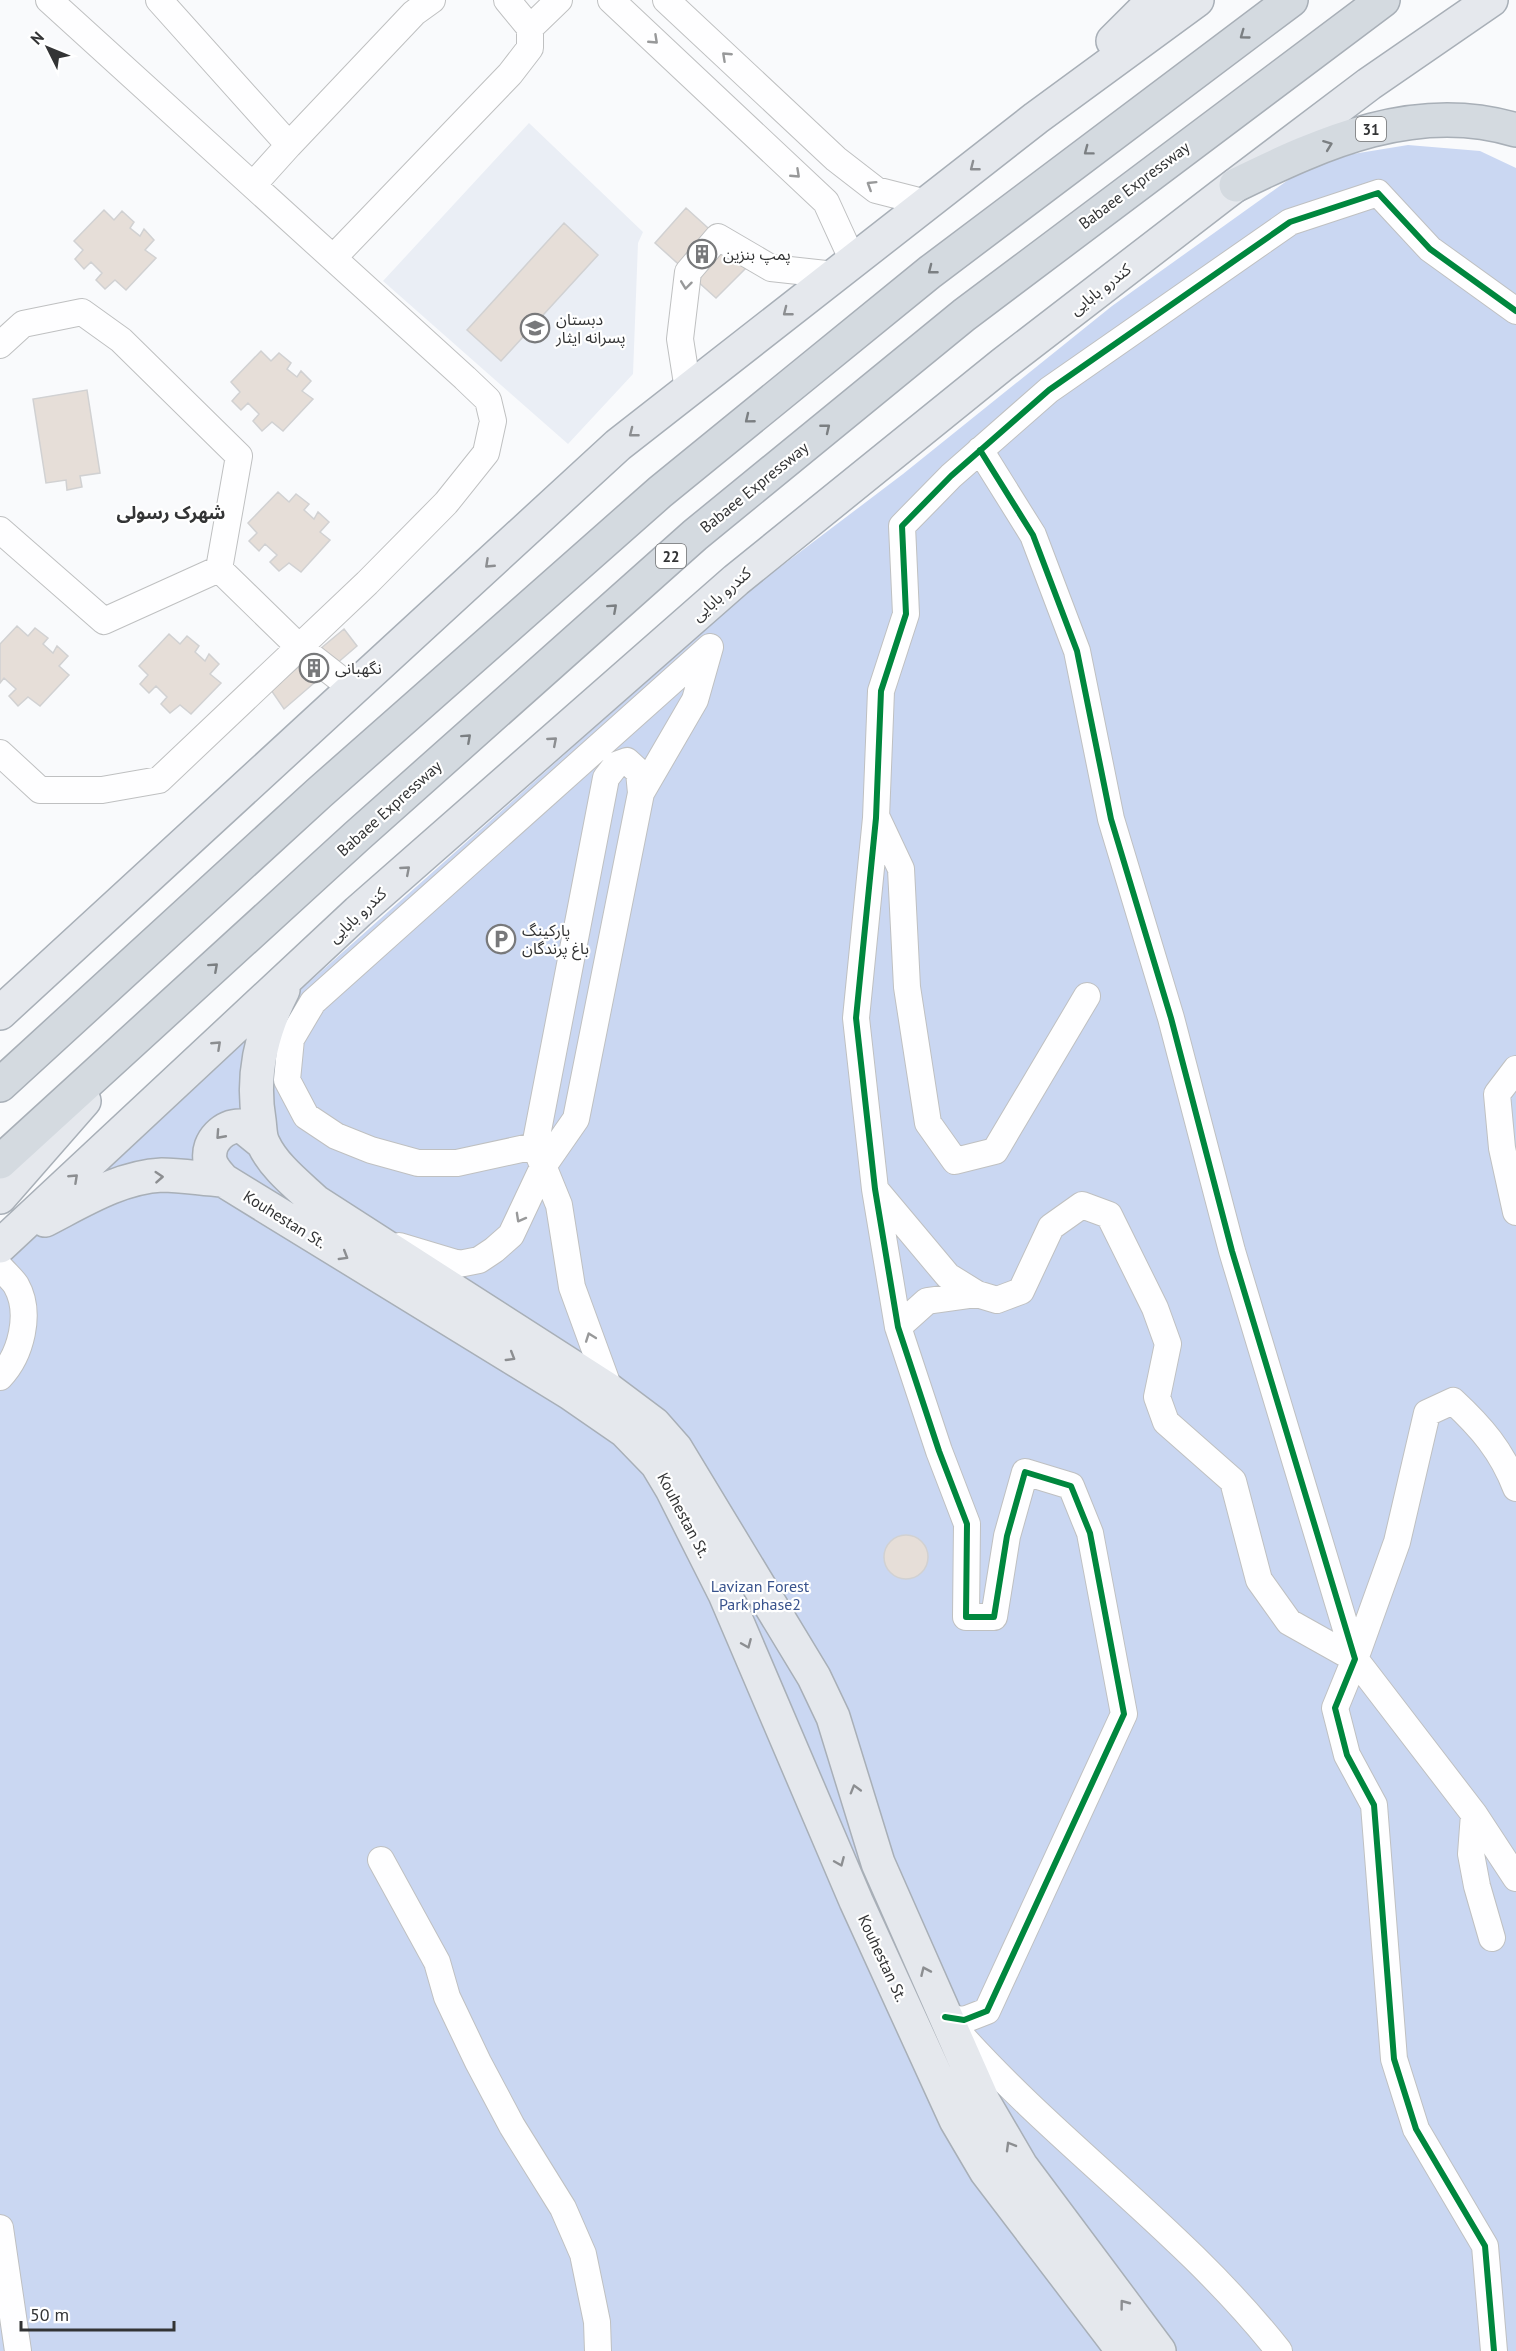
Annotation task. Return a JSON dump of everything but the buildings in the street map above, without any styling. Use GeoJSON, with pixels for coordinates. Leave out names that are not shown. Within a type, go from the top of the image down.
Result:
{"type":"FeatureCollection","features":[{"type":"Feature","properties":{"kind":"highway"},"geometry":{"type":"LineString","coordinates":[[0,1085],[319,793],[660,492],[930,272],[1291,0]]}},
{"type":"Feature","properties":{"kind":"highway","name":"Babaee Expressway"},"geometry":{"type":"LineString","coordinates":[[0,1162],[695,535],[964,315],[1383,0]]}},
{"type":"Feature","properties":{"kind":"highway","name":"31"},"geometry":{"type":"LineString","coordinates":[[1236,185],[1288,159],[1355,134],[1410,120],[1488,121],[1516,130]]}},
{"type":"Feature","properties":{"kind":"main road"},"geometry":{"type":"LineString","coordinates":[[1025,127],[1154,0]]}},
{"type":"Feature","properties":{"kind":"main road"},"geometry":{"type":"LineString","coordinates":[[0,1013],[618,445],[1025,127],[1197,0]]}},
{"type":"Feature","properties":{"kind":"main road","name":"کندرو بابایی"},"geometry":{"type":"LineString","coordinates":[[3,1250],[358,912],[736,580],[1003,364],[1236,185],[1369,84],[1491,0]]}},
{"type":"Feature","properties":{"kind":"main road"},"geometry":{"type":"LineString","coordinates":[[263,1143],[256,1102],[258,1060],[267,1026],[288,980]]}},
{"type":"Feature","properties":{"kind":"main road"},"geometry":{"type":"LineString","coordinates":[[0,1197],[150,1026]]}},
{"type":"Feature","properties":{"kind":"main road","name":"Kouhestan St."},"geometry":{"type":"LineString","coordinates":[[1123,2351],[986,2171],[956,2120],[856,1901],[725,1594],[657,1464],[625,1431],[570,1393],[223,1180],[213,1168],[210,1160],[213,1145],[226,1128],[242,1126],[263,1143],[300,1187],[316,1202],[610,1391],[654,1424],[676,1449],[814,1677],[833,1717],[878,1863],[983,2101],[1021,2166],[1159,2351]]}},
{"type":"Feature","properties":{"kind":"main road","name":"Kouhestan St."},"geometry":{"type":"LineString","coordinates":[[3,1250],[110,1186],[162,1175],[223,1180]]}},
{"type":"Feature","properties":{"kind":"main road"},"geometry":{"type":"LineString","coordinates":[[789,1741],[833,1717]]}},
{"type":"Feature","properties":{"kind":"street"},"geometry":{"type":"LineString","coordinates":[[0,753],[40,790],[102,790],[159,780],[367,583],[446,503],[486,453],[493,421],[488,400],[334,257],[49,0]]}},
{"type":"Feature","properties":{"kind":"street"},"geometry":{"type":"LineString","coordinates":[[159,0],[289,145]]}},
{"type":"Feature","properties":{"kind":"street"},"geometry":{"type":"LineString","coordinates":[[253,185],[414,13],[432,0]]}},
{"type":"Feature","properties":{"kind":"street"},"geometry":{"type":"LineString","coordinates":[[334,257],[510,74],[530,48],[530,28],[507,0]]}},
{"type":"Feature","properties":{"kind":"street"},"geometry":{"type":"LineString","coordinates":[[530,28],[559,0]]}},
{"type":"Feature","properties":{"kind":"street"},"geometry":{"type":"LineString","coordinates":[[611,0],[826,202],[844,268],[771,268],[718,237],[688,272],[680,339],[688,390]]}},
{"type":"Feature","properties":{"kind":"street"},"geometry":{"type":"LineString","coordinates":[[666,0],[836,159],[876,190],[927,203]]}},
{"type":"Feature","properties":{"kind":"street"},"geometry":{"type":"LineString","coordinates":[[945,2017],[964,2020],[987,2011],[1125,1714],[1090,1533],[1071,1485],[1025,1472],[1007,1536],[994,1617],[966,1617],[967,1524],[939,1451],[898,1327],[875,1189],[856,1018],[876,818],[880,691],[906,614],[902,526],[980,450],[1050,390],[1290,222],[1378,193],[1430,249],[1516,311]]}},
{"type":"Feature","properties":{"kind":"street"},"geometry":{"type":"LineString","coordinates":[[0,345],[22,324],[82,312],[121,340],[239,456],[219,569]]}},
{"type":"Feature","properties":{"kind":"street"},"geometry":{"type":"LineString","coordinates":[[980,450],[1033,535],[1077,651],[1111,819],[1171,1018],[1232,1251],[1355,1659],[1474,1814],[1516,1878]]}},
{"type":"Feature","properties":{"kind":"street"},"geometry":{"type":"LineString","coordinates":[[0,530],[104,621],[219,569]]}},
{"type":"Feature","properties":{"kind":"street"},"geometry":{"type":"LineString","coordinates":[[219,569],[298,646],[353,689]]}},
{"type":"Feature","properties":{"kind":"street"},"geometry":{"type":"LineString","coordinates":[[367,1235],[427,1256],[459,1264],[478,1260],[494,1251],[510,1235],[540,1155],[606,778],[616,765],[627,761],[639,772],[641,793],[576,1119],[540,1155],[457,1163],[418,1163],[371,1150],[336,1136],[306,1116],[287,1080],[291,1039],[314,1002],[710,647],[695,700],[641,793]]}},
{"type":"Feature","properties":{"kind":"street"},"geometry":{"type":"LineString","coordinates":[[876,818],[901,869],[907,987],[928,1123],[955,1161],[995,1152],[1087,996]]}},
{"type":"Feature","properties":{"kind":"street"},"geometry":{"type":"LineString","coordinates":[[1516,1069],[1497,1094],[1508,1126],[1502,1148],[1516,1212]]}},
{"type":"Feature","properties":{"kind":"street"},"geometry":{"type":"LineString","coordinates":[[540,1155],[559,1205],[572,1287],[610,1391]]}},
{"type":"Feature","properties":{"kind":"street"},"geometry":{"type":"LineString","coordinates":[[875,1189],[948,1276],[977,1294],[997,1300],[1021,1291],[1051,1227],[1082,1205],[1108,1215],[1155,1308],[1168,1344],[1157,1397],[1166,1422],[1233,1481],[1259,1580],[1289,1622],[1355,1659]]}},
{"type":"Feature","properties":{"kind":"street"},"geometry":{"type":"LineString","coordinates":[[0,1377],[10,1366],[25,1325],[16,1286],[3,1250]]}},
{"type":"Feature","properties":{"kind":"street"},"geometry":{"type":"LineString","coordinates":[[898,1327],[927,1300],[977,1294]]}},
{"type":"Feature","properties":{"kind":"street"},"geometry":{"type":"LineString","coordinates":[[1494,2351],[1485,2246],[1416,2129],[1394,2059],[1374,1805],[1347,1755],[1335,1708],[1397,1542],[1428,1413],[1453,1401],[1476,1423],[1506,1462],[1516,1488]]}},
{"type":"Feature","properties":{"kind":"street"},"geometry":{"type":"LineString","coordinates":[[1474,1814],[1471,1854],[1477,1887],[1492,1938]]}},
{"type":"Feature","properties":{"kind":"street"},"geometry":{"type":"LineString","coordinates":[[381,1860],[437,1962],[447,1997],[478,2062],[512,2126],[563,2208],[583,2254],[597,2322],[598,2351]]}},
{"type":"Feature","properties":{"kind":"street"},"geometry":{"type":"LineString","coordinates":[[945,2017],[988,2065],[1108,2176],[1247,2311],[1279,2351]]}},
{"type":"Feature","properties":{"kind":"street"},"geometry":{"type":"LineString","coordinates":[[0,2228],[18,2351]]}},
{"type":"Feature","properties":{"kind":"shaded area","name":"دبستان پسرانه ایثار"},"geometry":{"type":"Polygon","coordinates":[[[529,123],[643,232],[638,243],[633,374],[568,444],[383,281],[529,123]]]}},
{"type":"Feature","properties":{"kind":"green space","name":"Lavizan Forest Park phase2"},"geometry":{"type":"Polygon","coordinates":[[[1408,145],[1480,151],[1516,168],[1516,2351],[0,2351],[0,1270],[298,992],[746,593],[903,474],[1112,306],[1316,160],[1408,145]]]}},
{"type":"Feature","properties":{"kind":"cycle path"},"geometry":{"type":"LineString","coordinates":[[945,2017],[964,2020],[987,2011],[1124,1714],[1090,1533],[1071,1486],[1025,1472],[1007,1536],[994,1617],[966,1617],[967,1524],[939,1451],[898,1327],[875,1189],[856,1018],[876,818],[881,691],[906,614],[902,526],[951,476],[1049,390],[1290,222],[1378,193],[1430,249],[1516,311]]}},
{"type":"Feature","properties":{"kind":"cycle path"},"geometry":{"type":"LineString","coordinates":[[980,450],[1033,535],[1077,651],[1111,819],[1171,1018],[1232,1251],[1355,1659],[1335,1708],[1347,1755],[1374,1805],[1394,2059],[1416,2129],[1485,2246],[1494,2351]]}},
{"type":"Feature","properties":{"kind":"place","name":"پمپ بنزین"},"geometry":{"type":"Point","coordinates":[702,254]}},
{"type":"Feature","properties":{"kind":"place","name":"دبستان پسرانه ایثار"},"geometry":{"type":"Point","coordinates":[535,328]}},
{"type":"Feature","properties":{"kind":"place","name":"نگهبانی"},"geometry":{"type":"Point","coordinates":[314,668]}},
{"type":"Feature","properties":{"kind":"place","name":"پارکینگ باغ پرندگان"},"geometry":{"type":"Point","coordinates":[501,939]}},
{"type":"Feature","properties":{"kind":"district","name":"شهرک رسولی"},"geometry":{"type":"Point","coordinates":[171,512]}}]}
